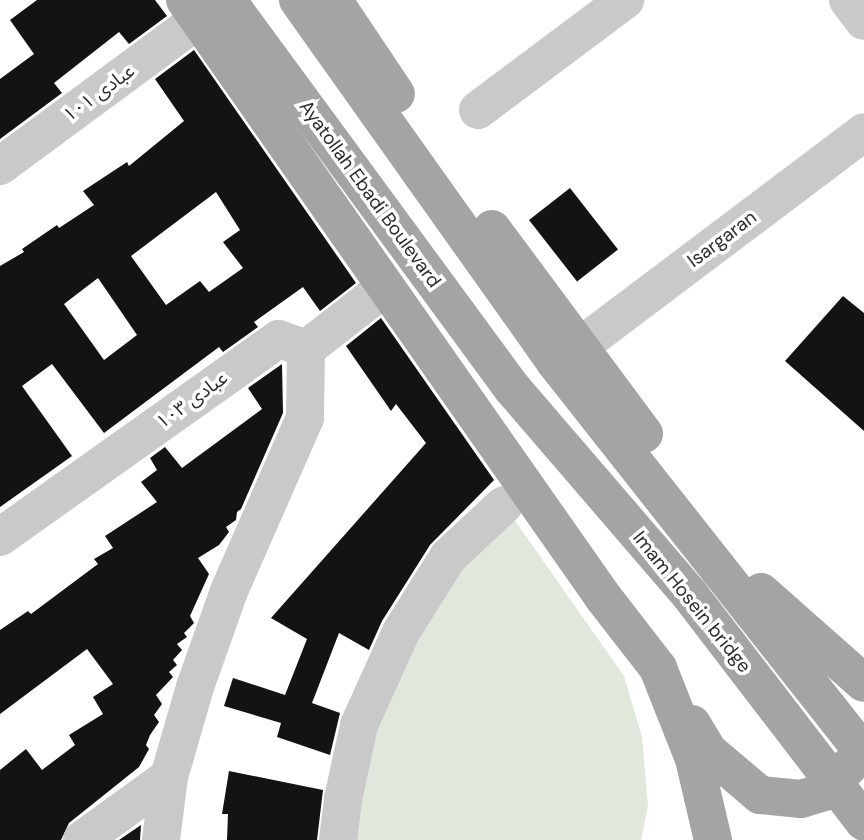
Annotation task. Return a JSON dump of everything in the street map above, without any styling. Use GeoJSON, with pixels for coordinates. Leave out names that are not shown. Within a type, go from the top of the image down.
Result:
{"type":"FeatureCollection","features":[{"type":"Feature","properties":{"kind":"main road"},"geometry":{"type":"LineString","coordinates":[[298,0],[567,354],[766,598],[857,676]]}},
{"type":"Feature","properties":{"kind":"main road"},"geometry":{"type":"LineString","coordinates":[[333,0],[567,354]]}},
{"type":"Feature","properties":{"kind":"main road"},"geometry":{"type":"LineString","coordinates":[[203,7],[386,287],[603,597],[658,668],[708,751],[760,795],[801,799],[824,792],[845,772],[862,748],[864,737]]}},
{"type":"Feature","properties":{"kind":"main road","name":"Ayatollah Ebadi Boulevard"},"geometry":{"type":"LineString","coordinates":[[203,7],[512,388]]}},
{"type":"Feature","properties":{"kind":"main road","name":"Imam Hosein bridge"},"geometry":{"type":"LineString","coordinates":[[567,354],[864,753]]}},
{"type":"Feature","properties":{"kind":"main road","name":"Imam Hosein bridge"},"geometry":{"type":"LineString","coordinates":[[512,388],[690,595],[864,824]]}},
{"type":"Feature","properties":{"kind":"main road"},"geometry":{"type":"LineString","coordinates":[[658,668],[694,758],[713,840]]}},
{"type":"Feature","properties":{"kind":"main road"},"geometry":{"type":"LineString","coordinates":[[841,840],[864,824]]}},
{"type":"Feature","properties":{"kind":"street"},"geometry":{"type":"LineString","coordinates":[[478,110],[625,0]]}},
{"type":"Feature","properties":{"kind":"street"},"geometry":{"type":"LineString","coordinates":[[848,0],[864,21]]}},
{"type":"Feature","properties":{"kind":"street","name":"عبادی ۱۰۱"},"geometry":{"type":"LineString","coordinates":[[0,166],[203,7]]}},
{"type":"Feature","properties":{"kind":"street","name":"Isargaran"},"geometry":{"type":"LineString","coordinates":[[567,354],[864,132]]}},
{"type":"Feature","properties":{"kind":"street"},"geometry":{"type":"LineString","coordinates":[[162,840],[169,777],[195,687],[229,591],[304,418],[306,349],[386,287]]}},
{"type":"Feature","properties":{"kind":"street","name":"عبادی ۱۰۳"},"geometry":{"type":"LineString","coordinates":[[0,537],[279,339],[306,349]]}},
{"type":"Feature","properties":{"kind":"street"},"geometry":{"type":"LineString","coordinates":[[338,840],[343,799],[359,725],[401,632],[447,557],[504,505]]}},
{"type":"Feature","properties":{"kind":"street"},"geometry":{"type":"LineString","coordinates":[[82,840],[169,777]]}},
{"type":"Feature","properties":{"kind":"shaded area"},"geometry":{"type":"Polygon","coordinates":[[[504,505],[624,676],[642,737],[648,806],[641,840],[322,840],[342,726],[504,505]]]}},
{"type":"Feature","properties":{"kind":"building"},"geometry":{"type":"Polygon","coordinates":[[[37,0],[155,0],[167,16],[129,44],[119,32],[54,83],[62,93],[0,139],[0,79],[34,54],[10,20],[37,0]]]}},
{"type":"Feature","properties":{"kind":"building"},"geometry":{"type":"Polygon","coordinates":[[[194,50],[356,283],[320,311],[303,287],[254,322],[258,327],[223,352],[219,347],[104,433],[52,364],[22,386],[72,456],[0,507],[0,266],[24,252],[22,249],[57,225],[59,228],[94,205],[83,191],[127,162],[129,166],[184,121],[155,79],[194,50]],[[216,192],[131,256],[166,305],[200,281],[209,292],[243,268],[223,242],[240,230],[216,192]],[[98,278],[64,304],[104,360],[137,335],[98,278]]]}},
{"type":"Feature","properties":{"kind":"building"},"geometry":{"type":"Polygon","coordinates":[[[570,188],[618,249],[577,281],[529,220],[570,188]]]}},
{"type":"Feature","properties":{"kind":"building"},"geometry":{"type":"Polygon","coordinates":[[[843,296],[864,313],[864,431],[785,361],[843,296]]]}},
{"type":"Feature","properties":{"kind":"building"},"geometry":{"type":"Polygon","coordinates":[[[381,318],[494,480],[430,545],[382,621],[369,650],[339,633],[312,703],[340,713],[330,755],[277,737],[281,723],[224,706],[233,678],[285,695],[307,639],[271,618],[426,443],[396,404],[391,411],[346,346],[381,318]]]}},
{"type":"Feature","properties":{"kind":"building"},"geometry":{"type":"Polygon","coordinates":[[[282,364],[283,413],[241,509],[237,512],[236,520],[226,527],[229,532],[219,545],[198,558],[209,574],[190,616],[194,623],[184,633],[187,637],[177,644],[182,650],[173,660],[177,665],[169,672],[173,677],[156,695],[162,704],[154,715],[159,722],[150,735],[146,745],[149,749],[139,767],[69,823],[61,840],[0,840],[0,770],[26,749],[42,770],[75,745],[69,735],[103,714],[93,697],[113,684],[87,649],[0,714],[0,630],[28,611],[31,614],[98,564],[94,559],[113,548],[105,536],[157,502],[141,482],[157,470],[150,458],[165,447],[182,468],[262,409],[248,388],[282,364]]]}},
{"type":"Feature","properties":{"kind":"building"},"geometry":{"type":"Polygon","coordinates":[[[229,771],[323,790],[317,840],[227,840],[228,814],[222,814],[229,771]]]}},
{"type":"Feature","properties":{"kind":"building"},"geometry":{"type":"Polygon","coordinates":[[[141,825],[140,840],[119,840],[141,825]]]}}]}
